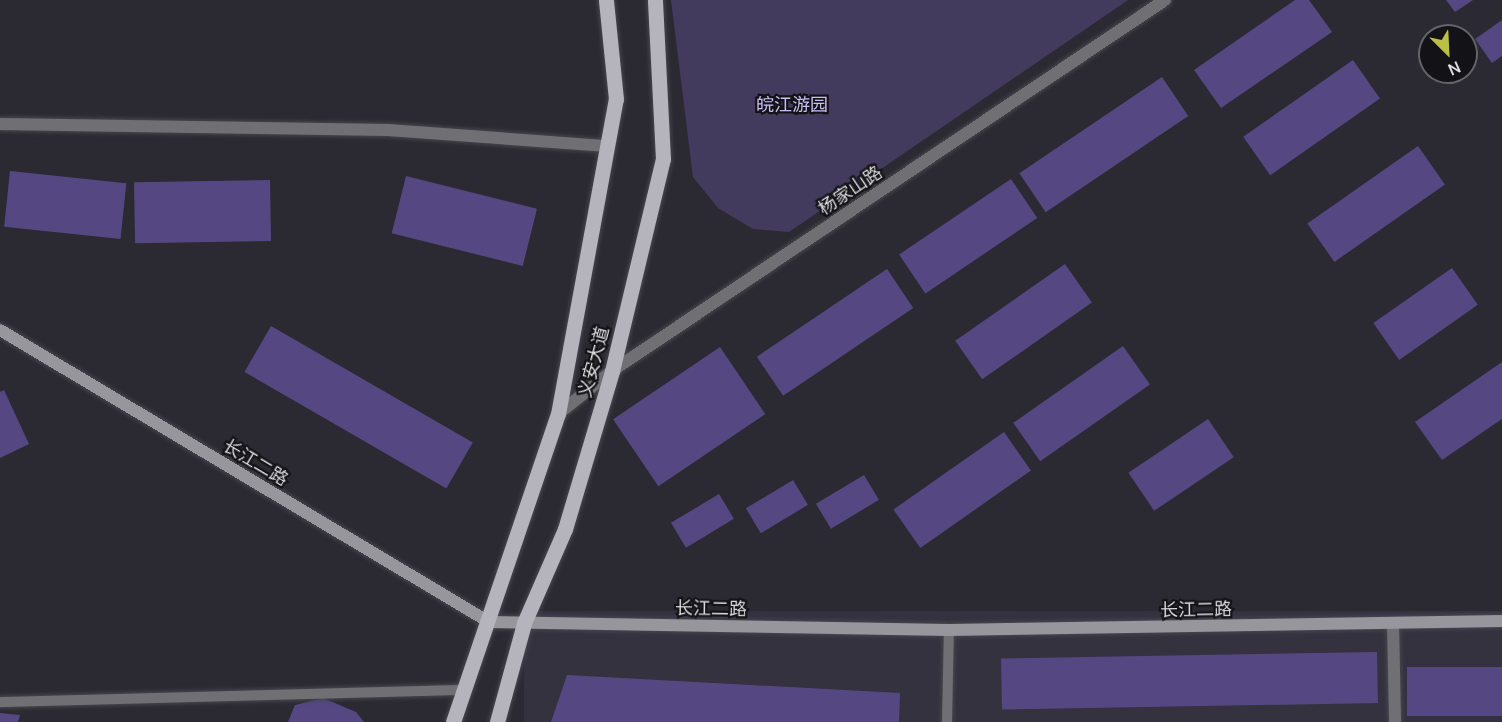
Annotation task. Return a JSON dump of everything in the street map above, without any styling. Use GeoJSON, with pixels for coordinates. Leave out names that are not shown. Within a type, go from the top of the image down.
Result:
{"type":"FeatureCollection","features":[{"type":"Feature","properties":{"kind":"main road","name":"义安大道"},"geometry":{"type":"LineString","coordinates":[[453,722],[489,622],[558,414],[616,99],[606,0]]}},
{"type":"Feature","properties":{"kind":"main road","name":"义安大道"},"geometry":{"type":"LineString","coordinates":[[497,722],[524,623],[565,529],[612,371],[663,159],[655,0]]}},
{"type":"Feature","properties":{"kind":"main road","name":"长江二路"},"geometry":{"type":"LineString","coordinates":[[0,330],[489,622],[949,630],[1502,621]]}},
{"type":"Feature","properties":{"kind":"street","name":"杨家山路"},"geometry":{"type":"LineString","coordinates":[[558,414],[612,371],[1165,0]]}},
{"type":"Feature","properties":{"kind":"street"},"geometry":{"type":"LineString","coordinates":[[0,124],[388,130],[607,146]]}},
{"type":"Feature","properties":{"kind":"street"},"geometry":{"type":"LineString","coordinates":[[1393,623],[1395,722]]}},
{"type":"Feature","properties":{"kind":"lane"},"geometry":{"type":"LineString","coordinates":[[947,722],[949,630]]}},
{"type":"Feature","properties":{"kind":"lane"},"geometry":{"type":"LineString","coordinates":[[0,702],[463,690]]}},
{"type":"Feature","properties":{"kind":"shaded area"},"geometry":{"type":"Polygon","coordinates":[[[524,611],[1502,611],[1502,722],[524,722],[524,611]]]}},
{"type":"Feature","properties":{"kind":"green space","name":"皖江游园"},"geometry":{"type":"Polygon","coordinates":[[[671,0],[1128,0],[789,232],[753,229],[718,208],[693,177],[671,0]]]}},
{"type":"Feature","properties":{"kind":"building"},"geometry":{"type":"Polygon","coordinates":[[[1295,0],[1309,0],[1332,32],[1221,108],[1194,70],[1295,0]]]}},
{"type":"Feature","properties":{"kind":"building"},"geometry":{"type":"Polygon","coordinates":[[[1446,0],[1473,0],[1455,12],[1446,0]]]}},
{"type":"Feature","properties":{"kind":"building"},"geometry":{"type":"Polygon","coordinates":[[[1502,20],[1502,56],[1492,63],[1478,43],[1478,37],[1502,20]]]}},
{"type":"Feature","properties":{"kind":"building"},"geometry":{"type":"Polygon","coordinates":[[[1353,60],[1380,99],[1270,175],[1243,137],[1353,60]]]}},
{"type":"Feature","properties":{"kind":"building"},"geometry":{"type":"Polygon","coordinates":[[[1162,77],[1188,116],[1046,212],[1019,173],[1162,77]]]}},
{"type":"Feature","properties":{"kind":"building"},"geometry":{"type":"Polygon","coordinates":[[[1418,146],[1445,185],[1334,262],[1307,223],[1418,146]]]}},
{"type":"Feature","properties":{"kind":"building"},"geometry":{"type":"Polygon","coordinates":[[[10,171],[126,183],[121,239],[4,227],[10,171]]]}},
{"type":"Feature","properties":{"kind":"building"},"geometry":{"type":"Polygon","coordinates":[[[406,176],[537,209],[523,266],[392,233],[406,176]]]}},
{"type":"Feature","properties":{"kind":"building"},"geometry":{"type":"Polygon","coordinates":[[[1011,179],[1037,218],[925,293],[899,254],[1011,179]]]}},
{"type":"Feature","properties":{"kind":"building"},"geometry":{"type":"Polygon","coordinates":[[[270,180],[271,241],[135,243],[134,182],[270,180]]]}},
{"type":"Feature","properties":{"kind":"building"},"geometry":{"type":"Polygon","coordinates":[[[1065,264],[1092,303],[982,379],[955,341],[1065,264]]]}},
{"type":"Feature","properties":{"kind":"building"},"geometry":{"type":"Polygon","coordinates":[[[1452,268],[1478,305],[1399,360],[1373,323],[1452,268]]]}},
{"type":"Feature","properties":{"kind":"building"},"geometry":{"type":"Polygon","coordinates":[[[887,269],[913,308],[783,396],[757,357],[887,269]]]}},
{"type":"Feature","properties":{"kind":"building"},"geometry":{"type":"Polygon","coordinates":[[[271,326],[473,442],[446,488],[244,372],[271,326]]]}},
{"type":"Feature","properties":{"kind":"building"},"geometry":{"type":"Polygon","coordinates":[[[1123,346],[1150,385],[1040,461],[1013,423],[1123,346]]]}},
{"type":"Feature","properties":{"kind":"building"},"geometry":{"type":"Polygon","coordinates":[[[720,347],[765,414],[658,486],[613,419],[720,347]]]}},
{"type":"Feature","properties":{"kind":"building"},"geometry":{"type":"Polygon","coordinates":[[[1502,362],[1502,419],[1442,460],[1415,422],[1502,362]]]}},
{"type":"Feature","properties":{"kind":"building"},"geometry":{"type":"Polygon","coordinates":[[[4,390],[29,444],[0,458],[0,392],[4,390]]]}},
{"type":"Feature","properties":{"kind":"building"},"geometry":{"type":"Polygon","coordinates":[[[1208,419],[1234,457],[1154,511],[1128,473],[1208,419]]]}},
{"type":"Feature","properties":{"kind":"building"},"geometry":{"type":"Polygon","coordinates":[[[1004,432],[1031,471],[920,548],[893,509],[1004,432]]]}},
{"type":"Feature","properties":{"kind":"building"},"geometry":{"type":"Polygon","coordinates":[[[864,475],[879,500],[831,529],[816,504],[864,475]]]}},
{"type":"Feature","properties":{"kind":"building"},"geometry":{"type":"Polygon","coordinates":[[[793,480],[808,505],[761,533],[746,508],[793,480]]]}},
{"type":"Feature","properties":{"kind":"building"},"geometry":{"type":"Polygon","coordinates":[[[719,494],[734,519],[686,548],[671,523],[719,494]]]}},
{"type":"Feature","properties":{"kind":"building"},"geometry":{"type":"Polygon","coordinates":[[[1377,652],[1378,703],[1002,710],[1001,659],[1377,652]]]}},
{"type":"Feature","properties":{"kind":"building"},"geometry":{"type":"Polygon","coordinates":[[[1407,667],[1502,667],[1502,716],[1407,716],[1407,667]]]}},
{"type":"Feature","properties":{"kind":"building"},"geometry":{"type":"Polygon","coordinates":[[[567,675],[900,693],[899,722],[551,722],[567,675]]]}},
{"type":"Feature","properties":{"kind":"building"},"geometry":{"type":"Polygon","coordinates":[[[323,698],[356,712],[364,722],[288,722],[295,705],[323,698]]]}},
{"type":"Feature","properties":{"kind":"building"},"geometry":{"type":"Polygon","coordinates":[[[0,713],[20,715],[18,722],[0,722],[0,713]]]}}]}
